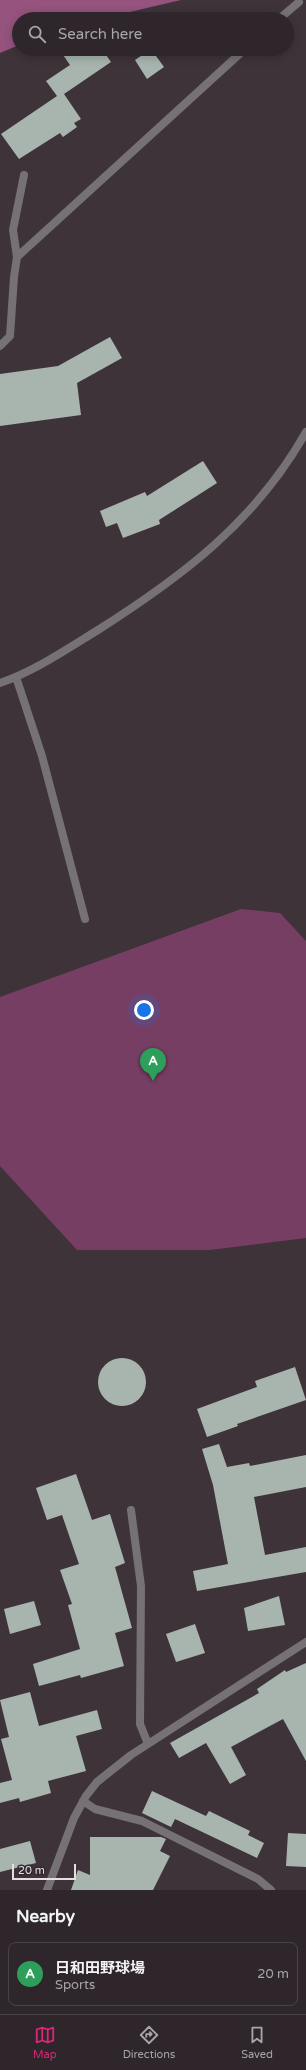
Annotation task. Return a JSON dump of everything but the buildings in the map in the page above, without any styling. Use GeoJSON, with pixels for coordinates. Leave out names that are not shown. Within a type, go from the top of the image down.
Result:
{"type":"FeatureCollection","features":[{"type":"Feature","properties":{"kind":"street"},"geometry":{"type":"LineString","coordinates":[[286,12],[298,1],[306,8]]}},
{"type":"Feature","properties":{"kind":"street"},"geometry":{"type":"LineString","coordinates":[[17,256],[237,56]]}},
{"type":"Feature","properties":{"kind":"street"},"geometry":{"type":"LineString","coordinates":[[0,346],[10,336],[17,256],[13,230],[24,175]]}},
{"type":"Feature","properties":{"kind":"street"},"geometry":{"type":"LineString","coordinates":[[0,683],[16,677],[81,640],[132,608],[182,572],[233,529],[262,498],[289,463],[306,432]]}},
{"type":"Feature","properties":{"kind":"street"},"geometry":{"type":"LineString","coordinates":[[16,677],[42,756],[85,919]]}},
{"type":"Feature","properties":{"kind":"street"},"geometry":{"type":"LineString","coordinates":[[131,1510],[141,1586],[140,1724],[148,1744]]}},
{"type":"Feature","properties":{"kind":"street"},"geometry":{"type":"LineString","coordinates":[[47,1890],[66,1838],[83,1801],[109,1771],[148,1744],[306,1642]]}},
{"type":"Feature","properties":{"kind":"street"},"geometry":{"type":"LineString","coordinates":[[83,1801],[95,1809],[142,1821],[258,1879],[271,1890]]}},
{"type":"Feature","properties":{"kind":"shaded area"},"geometry":{"type":"Polygon","coordinates":[[[0,0],[181,0],[130,12],[12,12],[12,48],[0,53],[0,0]]]}},
{"type":"Feature","properties":{"kind":"shaded area"},"geometry":{"type":"Polygon","coordinates":[[[241,909],[280,913],[306,941],[306,1238],[210,1250],[77,1250],[0,1166],[0,997],[241,909]]]}},
{"type":"Feature","properties":{"kind":"place","name":"日和田野球場"},"geometry":{"type":"Point","coordinates":[153,1081]}}]}
